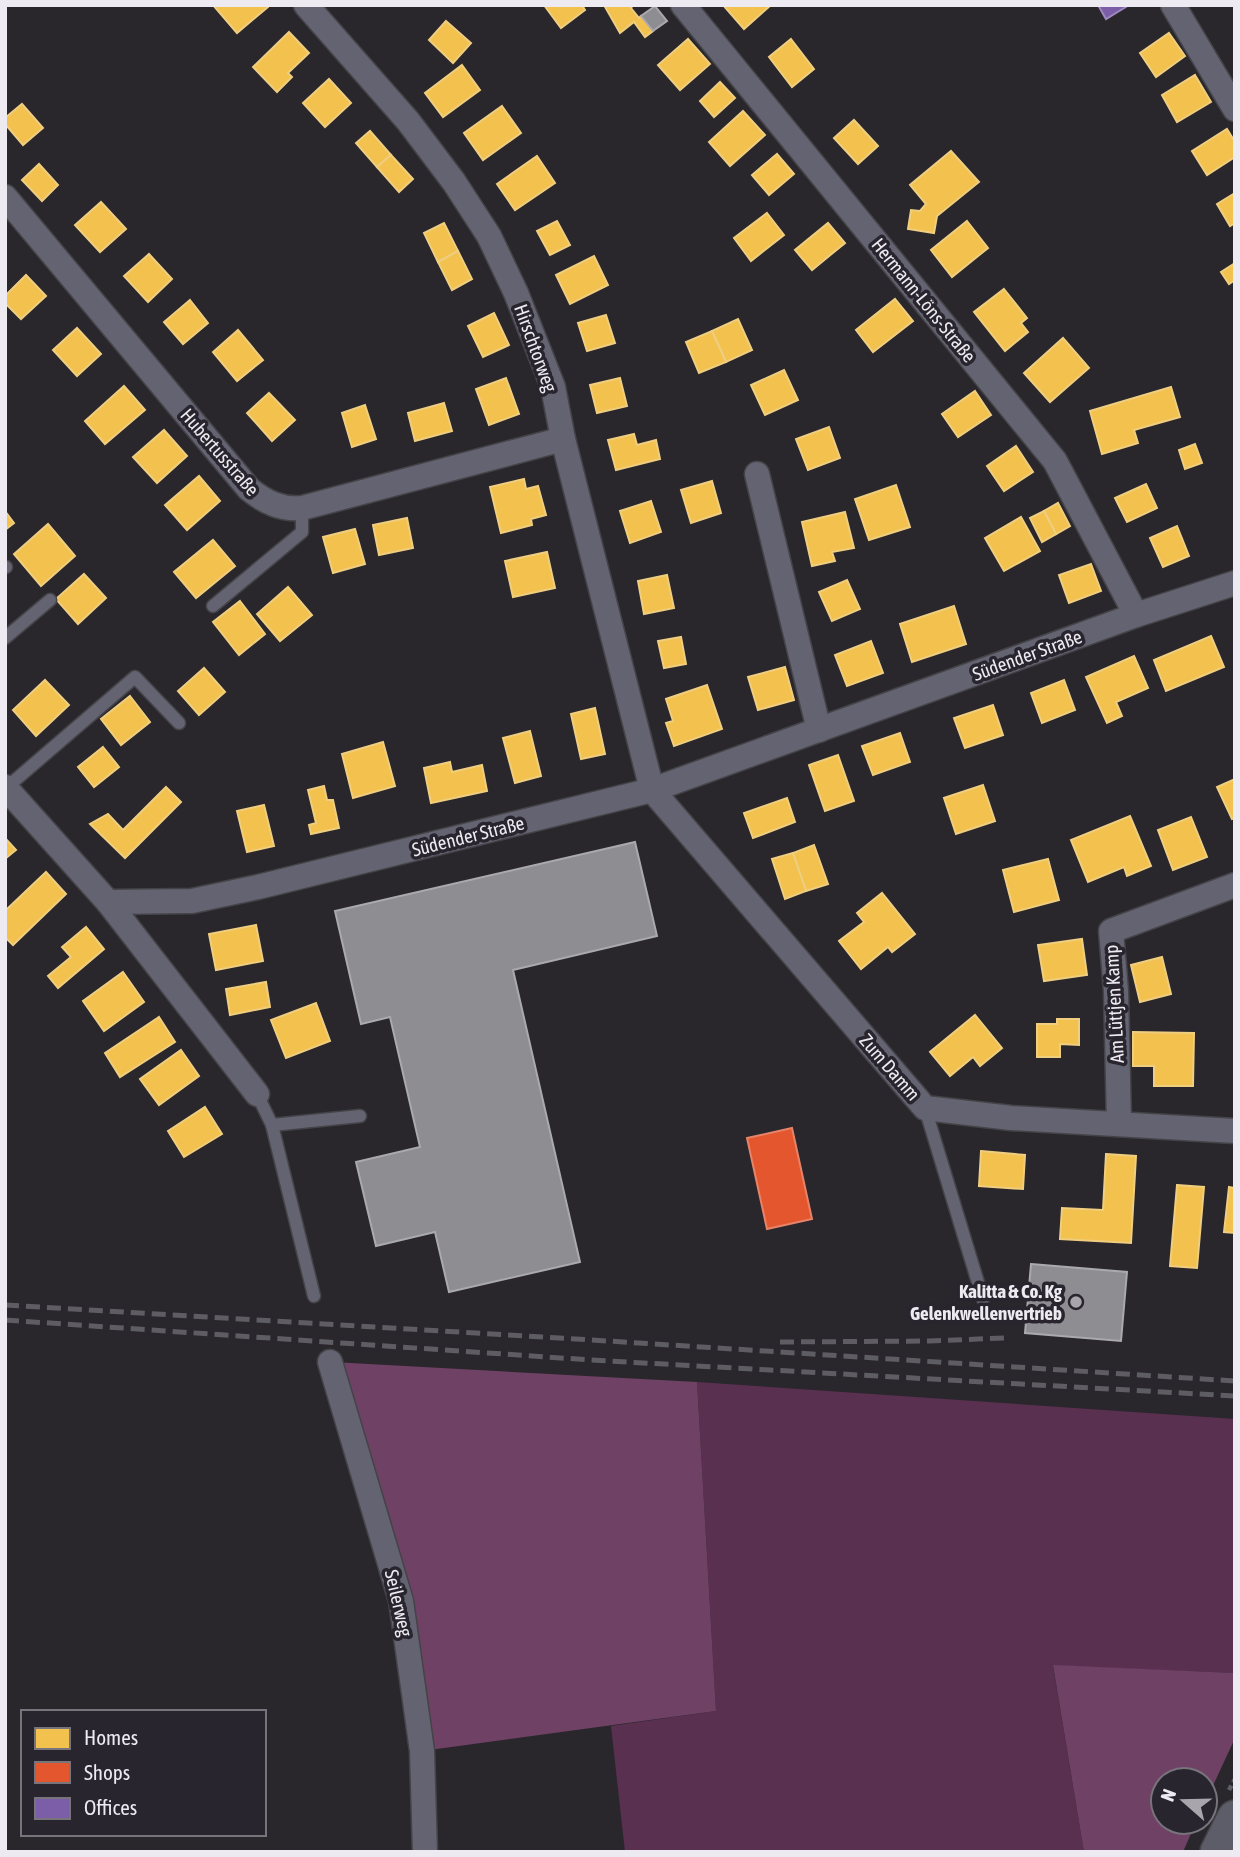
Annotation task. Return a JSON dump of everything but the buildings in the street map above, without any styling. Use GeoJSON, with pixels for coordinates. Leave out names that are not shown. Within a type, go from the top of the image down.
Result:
{"type":"FeatureCollection","features":[{"type":"Feature","properties":{"kind":"street","name":"Hirschtorweg"},"geometry":{"type":"LineString","coordinates":[[306,5],[408,121],[454,182],[489,236],[516,293],[553,387],[563,439],[652,790]]}},
{"type":"Feature","properties":{"kind":"street","name":"Hermann-Löns-Straße"},"geometry":{"type":"LineString","coordinates":[[683,5],[1055,461],[1136,615]]}},
{"type":"Feature","properties":{"kind":"street"},"geometry":{"type":"LineString","coordinates":[[1173,5],[1235,109]]}},
{"type":"Feature","properties":{"kind":"street","name":"Hubertusstraße"},"geometry":{"type":"LineString","coordinates":[[5,197],[249,489],[260,498],[283,508],[302,508],[563,439]]}},
{"type":"Feature","properties":{"kind":"street"},"geometry":{"type":"LineString","coordinates":[[757,474],[819,730]]}},
{"type":"Feature","properties":{"kind":"street","name":"Südender Straße"},"geometry":{"type":"LineString","coordinates":[[108,902],[192,901],[652,790],[1136,615],[1235,583]]}},
{"type":"Feature","properties":{"kind":"street"},"geometry":{"type":"LineString","coordinates":[[6,788],[108,902],[257,1094]]}},
{"type":"Feature","properties":{"kind":"street","name":"Zum Damm"},"geometry":{"type":"LineString","coordinates":[[652,790],[925,1108],[1011,1118],[1235,1131]]}},
{"type":"Feature","properties":{"kind":"street","name":"Am Lüttjen Kamp"},"geometry":{"type":"LineString","coordinates":[[1119,1124],[1116,991],[1111,931],[1235,885]]}},
{"type":"Feature","properties":{"kind":"street","name":"Seilerweg"},"geometry":{"type":"LineString","coordinates":[[330,1363],[401,1601],[422,1751],[425,1852]]}},
{"type":"Feature","properties":{"kind":"street"},"geometry":{"type":"LineString","coordinates":[[1218,1852],[1235,1818]]}},
{"type":"Feature","properties":{"kind":"lane"},"geometry":{"type":"LineString","coordinates":[[213,606],[302,532],[302,508]]}},
{"type":"Feature","properties":{"kind":"lane"},"geometry":{"type":"LineString","coordinates":[[5,638],[50,600]]}},
{"type":"Feature","properties":{"kind":"lane"},"geometry":{"type":"LineString","coordinates":[[6,788],[135,677],[180,723]]}},
{"type":"Feature","properties":{"kind":"lane"},"geometry":{"type":"LineString","coordinates":[[257,1094],[272,1125],[314,1296]]}},
{"type":"Feature","properties":{"kind":"lane"},"geometry":{"type":"LineString","coordinates":[[925,1108],[983,1299]]}},
{"type":"Feature","properties":{"kind":"lane"},"geometry":{"type":"LineString","coordinates":[[272,1125],[360,1116]]}},
{"type":"Feature","properties":{"kind":"shaded area"},"geometry":{"type":"Polygon","coordinates":[[[332,1362],[697,1382],[716,1711],[422,1751],[416,1693],[332,1362]]]}},
{"type":"Feature","properties":{"kind":"shaded area"},"geometry":{"type":"Polygon","coordinates":[[[697,1382],[1235,1419],[1235,1673],[1053,1666],[1084,1852],[625,1852],[611,1726],[716,1711],[697,1382]]]}},
{"type":"Feature","properties":{"kind":"shaded area"},"geometry":{"type":"Polygon","coordinates":[[[1053,1665],[1235,1673],[1235,1738],[1219,1773],[1219,1766],[1149,1766],[1149,1836],[1190,1836],[1183,1852],[1084,1852],[1053,1665]]]}},
{"type":"Feature","properties":{"kind":"railway"},"geometry":{"type":"LineString","coordinates":[[5,1305],[1235,1381]]}},
{"type":"Feature","properties":{"kind":"railway"},"geometry":{"type":"LineString","coordinates":[[5,1320],[591,1360],[1235,1396]]}},
{"type":"Feature","properties":{"kind":"railway"},"geometry":{"type":"LineString","coordinates":[[780,1342],[1004,1338]]}},
{"type":"Feature","properties":{"kind":"place","name":"Kalitta & Co. Kg Gelenkwellenvertrieb"},"geometry":{"type":"Point","coordinates":[1076,1302]}}]}
